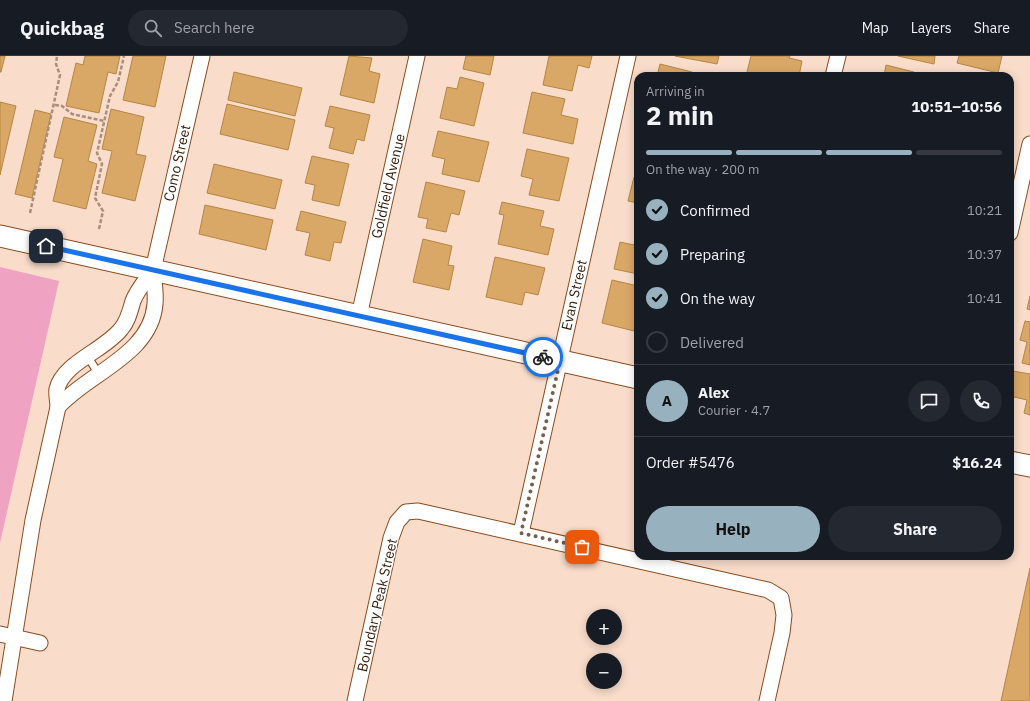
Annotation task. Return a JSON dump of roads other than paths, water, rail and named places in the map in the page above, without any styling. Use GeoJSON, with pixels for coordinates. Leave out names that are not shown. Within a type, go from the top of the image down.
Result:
{"type":"FeatureCollection","features":[{"type":"Feature","properties":{"kind":"main road"},"geometry":{"type":"LineString","coordinates":[[0,236],[634,377]]}},
{"type":"Feature","properties":{"kind":"main road"},"geometry":{"type":"LineString","coordinates":[[1014,463],[1030,466]]}},
{"type":"Feature","properties":{"kind":"street","name":"Como Street"},"geometry":{"type":"LineString","coordinates":[[153,270],[202,56]]}},
{"type":"Feature","properties":{"kind":"street","name":"Goldfield Avenue"},"geometry":{"type":"LineString","coordinates":[[359,316],[417,56]]}},
{"type":"Feature","properties":{"kind":"street","name":"Evan Street"},"geometry":{"type":"LineString","coordinates":[[521,533],[628,56]]}},
{"type":"Feature","properties":{"kind":"street"},"geometry":{"type":"LineString","coordinates":[[835,72],[838,56]]}},
{"type":"Feature","properties":{"kind":"street"},"geometry":{"type":"LineString","coordinates":[[1014,215],[1030,144]]}},
{"type":"Feature","properties":{"kind":"street"},"geometry":{"type":"LineString","coordinates":[[4,701],[7,635],[58,407],[57,393],[61,379],[69,371],[111,341],[124,326],[133,300],[153,270]]}},
{"type":"Feature","properties":{"kind":"street"},"geometry":{"type":"LineString","coordinates":[[58,407],[78,388],[128,353],[140,341],[148,327],[155,304],[153,270]]}},
{"type":"Feature","properties":{"kind":"street","name":"Boundary Peak Street"},"geometry":{"type":"LineString","coordinates":[[355,701],[391,538],[397,522],[406,512],[418,511],[521,533]]}},
{"type":"Feature","properties":{"kind":"street"},"geometry":{"type":"LineString","coordinates":[[521,533],[634,559]]}},
{"type":"Feature","properties":{"kind":"street"},"geometry":{"type":"LineString","coordinates":[[640,560],[751,585],[768,590],[781,598],[784,615],[782,632],[767,701]]}},
{"type":"Feature","properties":{"kind":"street"},"geometry":{"type":"LineString","coordinates":[[7,635],[40,643]]}},
{"type":"Feature","properties":{"kind":"lane"},"geometry":{"type":"LineString","coordinates":[[88,357],[98,373]]}}]}
